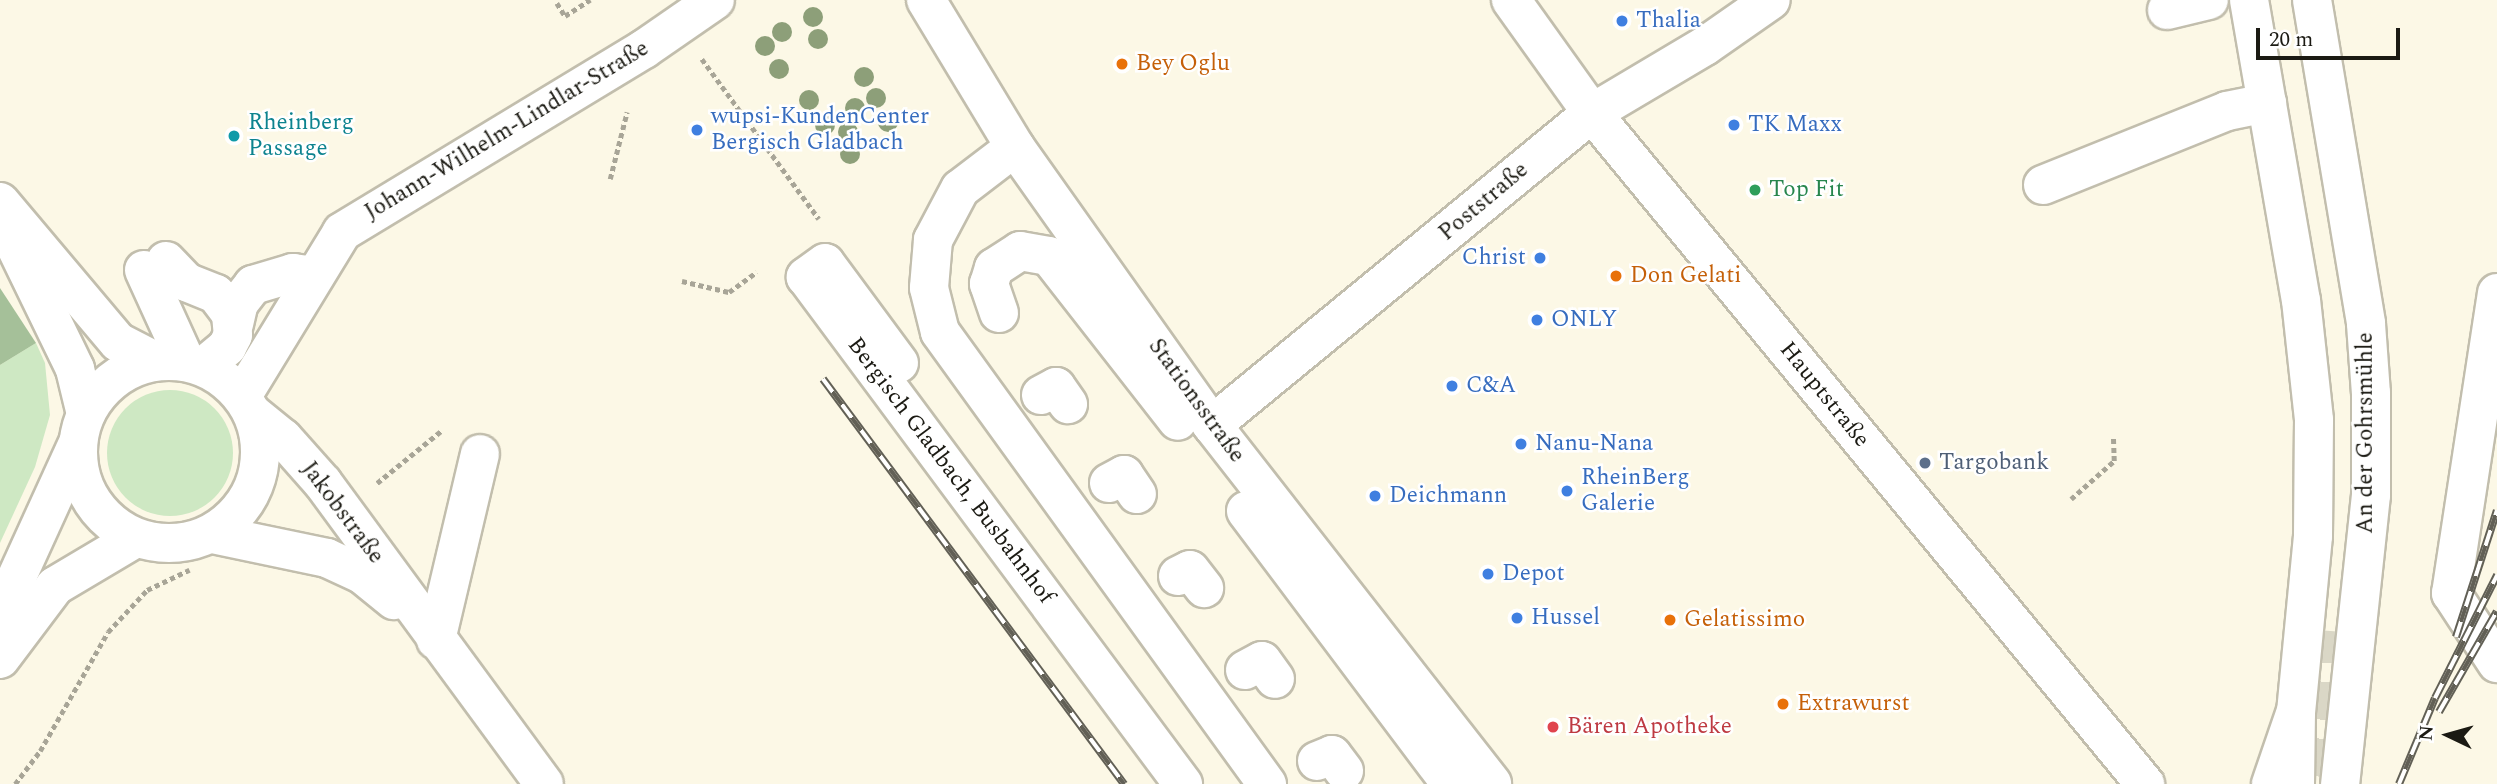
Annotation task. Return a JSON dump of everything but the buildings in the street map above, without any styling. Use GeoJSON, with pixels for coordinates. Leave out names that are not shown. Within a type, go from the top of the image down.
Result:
{"type":"FeatureCollection","features":[{"type":"Feature","properties":{"kind":"street","name":"Johann-Wilhelm-Lindlar-Straße"},"geometry":{"type":"LineString","coordinates":[[247,405],[314,276],[342,232],[644,49],[715,0]]}},
{"type":"Feature","properties":{"kind":"street","name":"Stationsstraße"},"geometry":{"type":"LineString","coordinates":[[926,0],[1015,147],[1212,425],[1492,784]]}},
{"type":"Feature","properties":{"kind":"street","name":"Hauptstraße"},"geometry":{"type":"LineString","coordinates":[[1511,0],[1592,113],[2146,784]]}},
{"type":"Feature","properties":{"kind":"street","name":"Poststraße"},"geometry":{"type":"LineString","coordinates":[[1212,425],[1592,113],[1706,46],[1770,0]]}},
{"type":"Feature","properties":{"kind":"street"},"geometry":{"type":"LineString","coordinates":[[2249,0],[2301,300],[2314,420],[2314,536],[2296,712],[2295,784]]}},
{"type":"Feature","properties":{"kind":"street","name":"An der Gohrsmühle"},"geometry":{"type":"LineString","coordinates":[[2312,0],[2365,324],[2371,393],[2371,495],[2340,784]]}},
{"type":"Feature","properties":{"kind":"street"},"geometry":{"type":"LineString","coordinates":[[2043,185],[2227,111],[2267,103]]}},
{"type":"Feature","properties":{"kind":"street"},"geometry":{"type":"LineString","coordinates":[[1015,147],[960,188],[933,240],[929,288],[940,332],[1267,784]]}},
{"type":"Feature","properties":{"kind":"street","name":"Jakobstraße"},"geometry":{"type":"LineString","coordinates":[[0,202],[118,342],[181,363],[247,405],[284,438],[323,483],[428,631],[544,784]]}},
{"type":"Feature","properties":{"kind":"street"},"geometry":{"type":"LineString","coordinates":[[0,220],[24,258],[75,369],[82,427],[78,465],[85,489],[115,526],[136,538],[55,586],[0,659]]}},
{"type":"Feature","properties":{"kind":"street"},"geometry":{"type":"LineString","coordinates":[[999,313],[989,284],[994,268],[1005,257],[1034,250],[1060,265],[1451,784]]}},
{"type":"Feature","properties":{"kind":"street","name":"Bergisch Gladbach, Busbahnhof"},"geometry":{"type":"LineString","coordinates":[[899,363],[825,263],[806,277],[1180,758]]}},
{"type":"Feature","properties":{"kind":"street"},"geometry":{"type":"LineString","coordinates":[[181,363],[155,266],[216,294],[234,324]]}},
{"type":"Feature","properties":{"kind":"street"},"geometry":{"type":"LineString","coordinates":[[0,614],[82,427],[113,379],[181,363],[227,347],[239,303],[253,285],[293,274],[314,276]]}},
{"type":"Feature","properties":{"kind":"street"},"geometry":{"type":"LineString","coordinates":[[2497,293],[2451,593],[2497,663]]}},
{"type":"Feature","properties":{"kind":"street","name":"Jakobstraße"},"geometry":{"type":"LineString","coordinates":[[207,549],[243,506],[260,468],[260,440],[247,405]]}},
{"type":"Feature","properties":{"kind":"street","name":"Bergisch Gladbach, Busbahnhof"},"geometry":{"type":"LineString","coordinates":[[945,426],[981,474],[987,470]]}},
{"type":"Feature","properties":{"kind":"street"},"geometry":{"type":"LineString","coordinates":[[428,631],[480,454]]}},
{"type":"Feature","properties":{"kind":"street","name":"Jakobstraße"},"geometry":{"type":"LineString","coordinates":[[136,538],[187,543],[207,549],[288,546],[327,558],[363,575],[428,631]]}},
{"type":"Feature","properties":{"kind":"street"},"geometry":{"type":"LineString","coordinates":[[2271,784],[2296,712]]}},
{"type":"Feature","properties":{"kind":"path"},"geometry":{"type":"LineString","coordinates":[[557,4],[565,16],[590,0]]}},
{"type":"Feature","properties":{"kind":"path"},"geometry":{"type":"LineString","coordinates":[[677,24],[820,221]]}},
{"type":"Feature","properties":{"kind":"path"},"geometry":{"type":"LineString","coordinates":[[682,281],[729,292],[757,272]]}},
{"type":"Feature","properties":{"kind":"path"},"geometry":{"type":"LineString","coordinates":[[2071,499],[2114,461],[2113,438]]}},
{"type":"Feature","properties":{"kind":"path"},"geometry":{"type":"LineString","coordinates":[[15,784],[40,751],[108,632],[148,590],[207,549]]}},
{"type":"Feature","properties":{"kind":"green space"},"geometry":{"type":"Polygon","coordinates":[[[0,288],[36,343],[0,365],[0,288]]]}},
{"type":"Feature","properties":{"kind":"green space"},"geometry":{"type":"Polygon","coordinates":[[[36,343],[45,363],[50,415],[35,467],[0,543],[0,365],[36,343]]]}},
{"type":"Feature","properties":{"kind":"green space"},"geometry":{"type":"Polygon","coordinates":[[[170,390],[194,395],[215,408],[228,429],[233,453],[228,477],[215,498],[194,511],[170,516],[146,511],[125,498],[112,477],[107,453],[112,429],[125,408],[146,395],[170,390]]]}},
{"type":"Feature","properties":{"kind":"tunnel"},"geometry":{"type":"LineString","coordinates":[[2311,776],[2322,630]]}},
{"type":"Feature","properties":{"kind":"railway"},"geometry":{"type":"LineString","coordinates":[[823,379],[1124,784]]}},
{"type":"Feature","properties":{"kind":"railway"},"geometry":{"type":"LineString","coordinates":[[2456,637],[2497,510]]}},
{"type":"Feature","properties":{"kind":"railway"},"geometry":{"type":"LineString","coordinates":[[2399,784],[2435,698],[2497,575]]}},
{"type":"Feature","properties":{"kind":"railway"},"geometry":{"type":"LineString","coordinates":[[2439,712],[2497,611]]}},
{"type":"Feature","properties":{"kind":"place","name":"Thalia"},"geometry":{"type":"Point","coordinates":[1622,21]}},
{"type":"Feature","properties":{"kind":"place","name":"Bey Oglu"},"geometry":{"type":"Point","coordinates":[1122,64]}},
{"type":"Feature","properties":{"kind":"place","name":"TK Maxx"},"geometry":{"type":"Point","coordinates":[1734,125]}},
{"type":"Feature","properties":{"kind":"place","name":"wupsi-KundenCenter Bergisch Gladbach"},"geometry":{"type":"Point","coordinates":[697,130]}},
{"type":"Feature","properties":{"kind":"place","name":"Rheinberg Passage"},"geometry":{"type":"Point","coordinates":[234,136]}},
{"type":"Feature","properties":{"kind":"place","name":"Top Fit"},"geometry":{"type":"Point","coordinates":[1755,190]}},
{"type":"Feature","properties":{"kind":"place","name":"Christ"},"geometry":{"type":"Point","coordinates":[1540,258]}},
{"type":"Feature","properties":{"kind":"place","name":"Don Gelati"},"geometry":{"type":"Point","coordinates":[1616,276]}},
{"type":"Feature","properties":{"kind":"place","name":"ONLY"},"geometry":{"type":"Point","coordinates":[1537,320]}},
{"type":"Feature","properties":{"kind":"place","name":"C&A"},"geometry":{"type":"Point","coordinates":[1452,386]}},
{"type":"Feature","properties":{"kind":"place","name":"Nanu-Nana"},"geometry":{"type":"Point","coordinates":[1521,444]}},
{"type":"Feature","properties":{"kind":"place","name":"Targobank"},"geometry":{"type":"Point","coordinates":[1925,463]}},
{"type":"Feature","properties":{"kind":"place","name":"RheinBerg Galerie"},"geometry":{"type":"Point","coordinates":[1567,491]}},
{"type":"Feature","properties":{"kind":"place","name":"Deichmann"},"geometry":{"type":"Point","coordinates":[1375,496]}},
{"type":"Feature","properties":{"kind":"place","name":"Depot"},"geometry":{"type":"Point","coordinates":[1488,574]}},
{"type":"Feature","properties":{"kind":"place","name":"Hussel"},"geometry":{"type":"Point","coordinates":[1517,618]}},
{"type":"Feature","properties":{"kind":"place","name":"Gelatissimo"},"geometry":{"type":"Point","coordinates":[1670,620]}},
{"type":"Feature","properties":{"kind":"place","name":"Extrawurst"},"geometry":{"type":"Point","coordinates":[1783,704]}},
{"type":"Feature","properties":{"kind":"place","name":"Bären Apotheke"},"geometry":{"type":"Point","coordinates":[1553,727]}}]}
